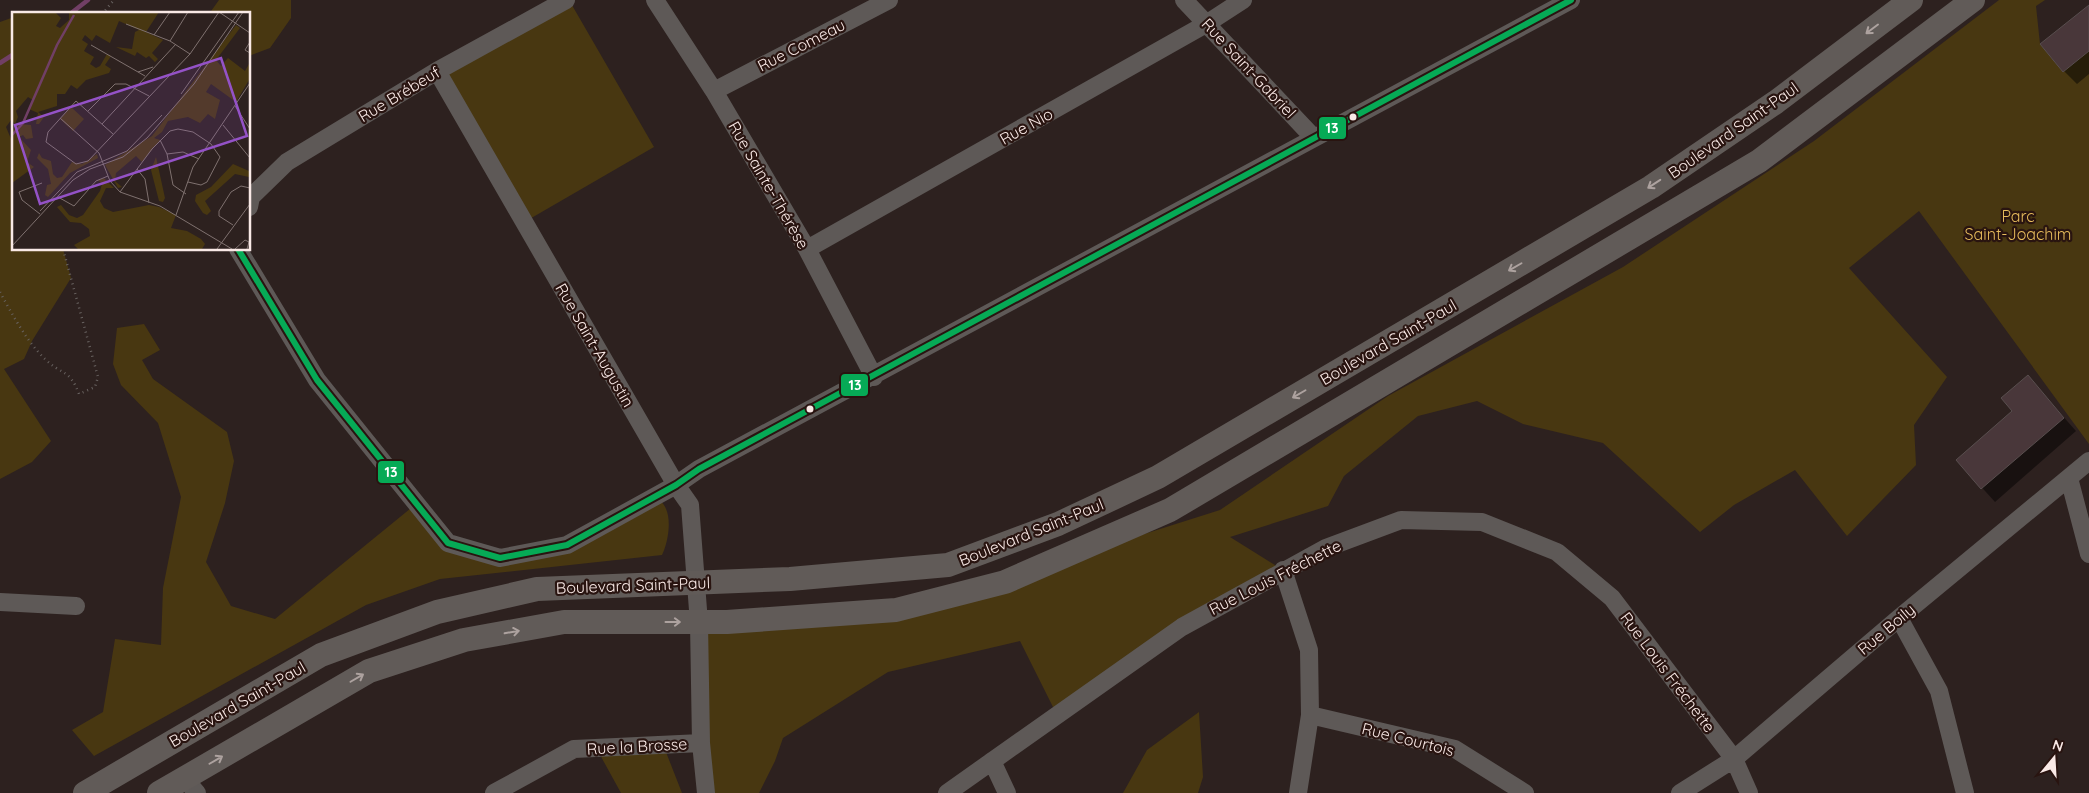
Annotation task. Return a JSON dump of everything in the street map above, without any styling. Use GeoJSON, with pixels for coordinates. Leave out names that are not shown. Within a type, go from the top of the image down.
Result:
{"type":"FeatureCollection","features":[{"type":"Feature","properties":{"kind":"main road","name":"Boulevard Saint-Paul"},"geometry":{"type":"LineString","coordinates":[[85,793],[320,655],[437,612],[537,589],[790,579],[948,565],[1058,524],[1150,481],[1651,187],[1776,102],[1911,0]]}},
{"type":"Feature","properties":{"kind":"main road","name":"Boulevard Saint-Paul"},"geometry":{"type":"LineString","coordinates":[[159,793],[191,786],[369,671],[464,640],[564,622],[699,629],[896,610],[1005,582],[1170,510],[1759,161],[1973,0]]}},
{"type":"Feature","properties":{"kind":"street","name":"Rue Brébeuf"},"geometry":{"type":"LineString","coordinates":[[250,202],[251,197],[287,162],[437,71],[566,0]]}},
{"type":"Feature","properties":{"kind":"street","name":"Rue Sainte-Thérèse"},"geometry":{"type":"LineString","coordinates":[[655,0],[714,91],[807,249],[874,377]]}},
{"type":"Feature","properties":{"kind":"street","name":"Rue Comeau"},"geometry":{"type":"LineString","coordinates":[[714,91],[889,0]]}},
{"type":"Feature","properties":{"kind":"street","name":"Rue Saint-Gabriel"},"geometry":{"type":"LineString","coordinates":[[1184,0],[1313,137]]}},
{"type":"Feature","properties":{"kind":"street","name":"Rue Nio"},"geometry":{"type":"LineString","coordinates":[[807,249],[1206,24],[1243,0]]}},
{"type":"Feature","properties":{"kind":"street"},"geometry":{"type":"LineString","coordinates":[[239,250],[317,380],[448,543],[500,558],[567,545],[676,485],[699,469],[874,377],[1313,137],[1571,0]]}},
{"type":"Feature","properties":{"kind":"street","name":"Rue Saint-Augustin"},"geometry":{"type":"LineString","coordinates":[[437,71],[676,485],[690,505],[699,629],[701,743],[706,793]]}},
{"type":"Feature","properties":{"kind":"street","name":"Rue Boily"},"geometry":{"type":"LineString","coordinates":[[1680,793],[1734,759],[1899,618],[2089,461]]}},
{"type":"Feature","properties":{"kind":"street"},"geometry":{"type":"LineString","coordinates":[[2069,478],[2089,554]]}},
{"type":"Feature","properties":{"kind":"street","name":"Rue Louis Fréchette"},"geometry":{"type":"LineString","coordinates":[[947,793],[1182,627],[1326,548],[1401,520],[1482,522],[1557,552],[1612,598],[1734,759],[1750,793]]}},
{"type":"Feature","properties":{"kind":"street"},"geometry":{"type":"LineString","coordinates":[[1283,570],[1308,650],[1310,715],[1298,793]]}},
{"type":"Feature","properties":{"kind":"street"},"geometry":{"type":"LineString","coordinates":[[0,602],[76,606]]}},
{"type":"Feature","properties":{"kind":"street"},"geometry":{"type":"LineString","coordinates":[[1899,618],[1938,691],[1965,793]]}},
{"type":"Feature","properties":{"kind":"street","name":"Rue Courtois"},"geometry":{"type":"LineString","coordinates":[[1310,715],[1455,749],[1525,793]]}},
{"type":"Feature","properties":{"kind":"street","name":"Rue la Brosse"},"geometry":{"type":"LineString","coordinates":[[494,793],[574,749],[701,743]]}},
{"type":"Feature","properties":{"kind":"street"},"geometry":{"type":"LineString","coordinates":[[992,761],[1007,793]]}},
{"type":"Feature","properties":{"kind":"path"},"geometry":{"type":"LineString","coordinates":[[104,12],[114,0]]}},
{"type":"Feature","properties":{"kind":"path"},"geometry":{"type":"LineString","coordinates":[[0,292],[15,319],[45,359],[74,380],[79,394],[95,387],[98,377],[63,250]]}},
{"type":"Feature","properties":{"kind":"green space"},"geometry":{"type":"Polygon","coordinates":[[[219,0],[291,0],[291,18],[270,48],[250,56],[250,12],[210,12],[219,0]]]}},
{"type":"Feature","properties":{"kind":"green space"},"geometry":{"type":"Polygon","coordinates":[[[569,0],[654,147],[521,224],[435,75],[569,0]]]}},
{"type":"Feature","properties":{"kind":"green space","name":"Parc Saint-Joachim"},"geometry":{"type":"Polygon","coordinates":[[[1999,0],[2045,0],[2036,6],[2040,44],[2063,72],[2089,51],[2089,444],[1919,211],[1849,268],[1947,377],[1914,425],[1916,465],[1847,536],[1795,470],[1734,505],[1700,532],[1603,443],[1523,424],[1477,401],[1418,416],[1344,476],[1328,506],[1230,537],[1283,570],[1057,715],[1020,641],[888,672],[783,738],[775,761],[759,793],[714,793],[707,742],[706,637],[713,625],[848,619],[1097,549],[1220,510],[1388,396],[1623,267],[1814,141],[1999,0]]]}},
{"type":"Feature","properties":{"kind":"green space"},"geometry":{"type":"Polygon","coordinates":[[[12,18],[12,119],[6,127],[12,141],[12,250],[63,250],[71,278],[32,341],[24,359],[4,369],[51,441],[32,462],[0,479],[0,22],[12,18]]]}},
{"type":"Feature","properties":{"kind":"green space"},"geometry":{"type":"Polygon","coordinates":[[[144,324],[160,350],[142,360],[153,379],[227,432],[234,461],[225,503],[206,562],[231,606],[275,619],[416,504],[448,543],[500,558],[567,545],[659,500],[667,511],[669,526],[667,542],[662,555],[440,579],[366,605],[94,756],[72,730],[103,712],[115,639],[161,645],[163,588],[181,497],[158,423],[121,385],[113,364],[117,328],[144,324]]]}},
{"type":"Feature","properties":{"kind":"green space"},"geometry":{"type":"Polygon","coordinates":[[[1199,712],[1203,777],[1198,793],[1123,793],[1147,750],[1199,712]]]}},
{"type":"Feature","properties":{"kind":"green space"},"geometry":{"type":"Polygon","coordinates":[[[664,747],[682,793],[621,793],[599,753],[664,747]]]}},
{"type":"Feature","properties":{"kind":"building"},"geometry":{"type":"Polygon","coordinates":[[[2089,5],[2089,51],[2063,72],[2040,44],[2089,5]]]}},
{"type":"Feature","properties":{"kind":"building"},"geometry":{"type":"Polygon","coordinates":[[[2028,375],[2064,418],[1981,489],[1956,460],[2012,411],[2001,398],[2028,375]]]}},
{"type":"Feature","properties":{"kind":"waterway"},"geometry":{"type":"LineString","coordinates":[[73,12],[88,0]]}},
{"type":"Feature","properties":{"kind":"waterway"},"geometry":{"type":"LineString","coordinates":[[0,63],[12,55]]}},
{"type":"Feature","properties":{"kind":"transit line","name":"13"},"geometry":{"type":"LineString","coordinates":[[239,250],[317,380],[448,543],[500,558],[567,545],[676,485],[699,469],[1571,0]]}}]}
